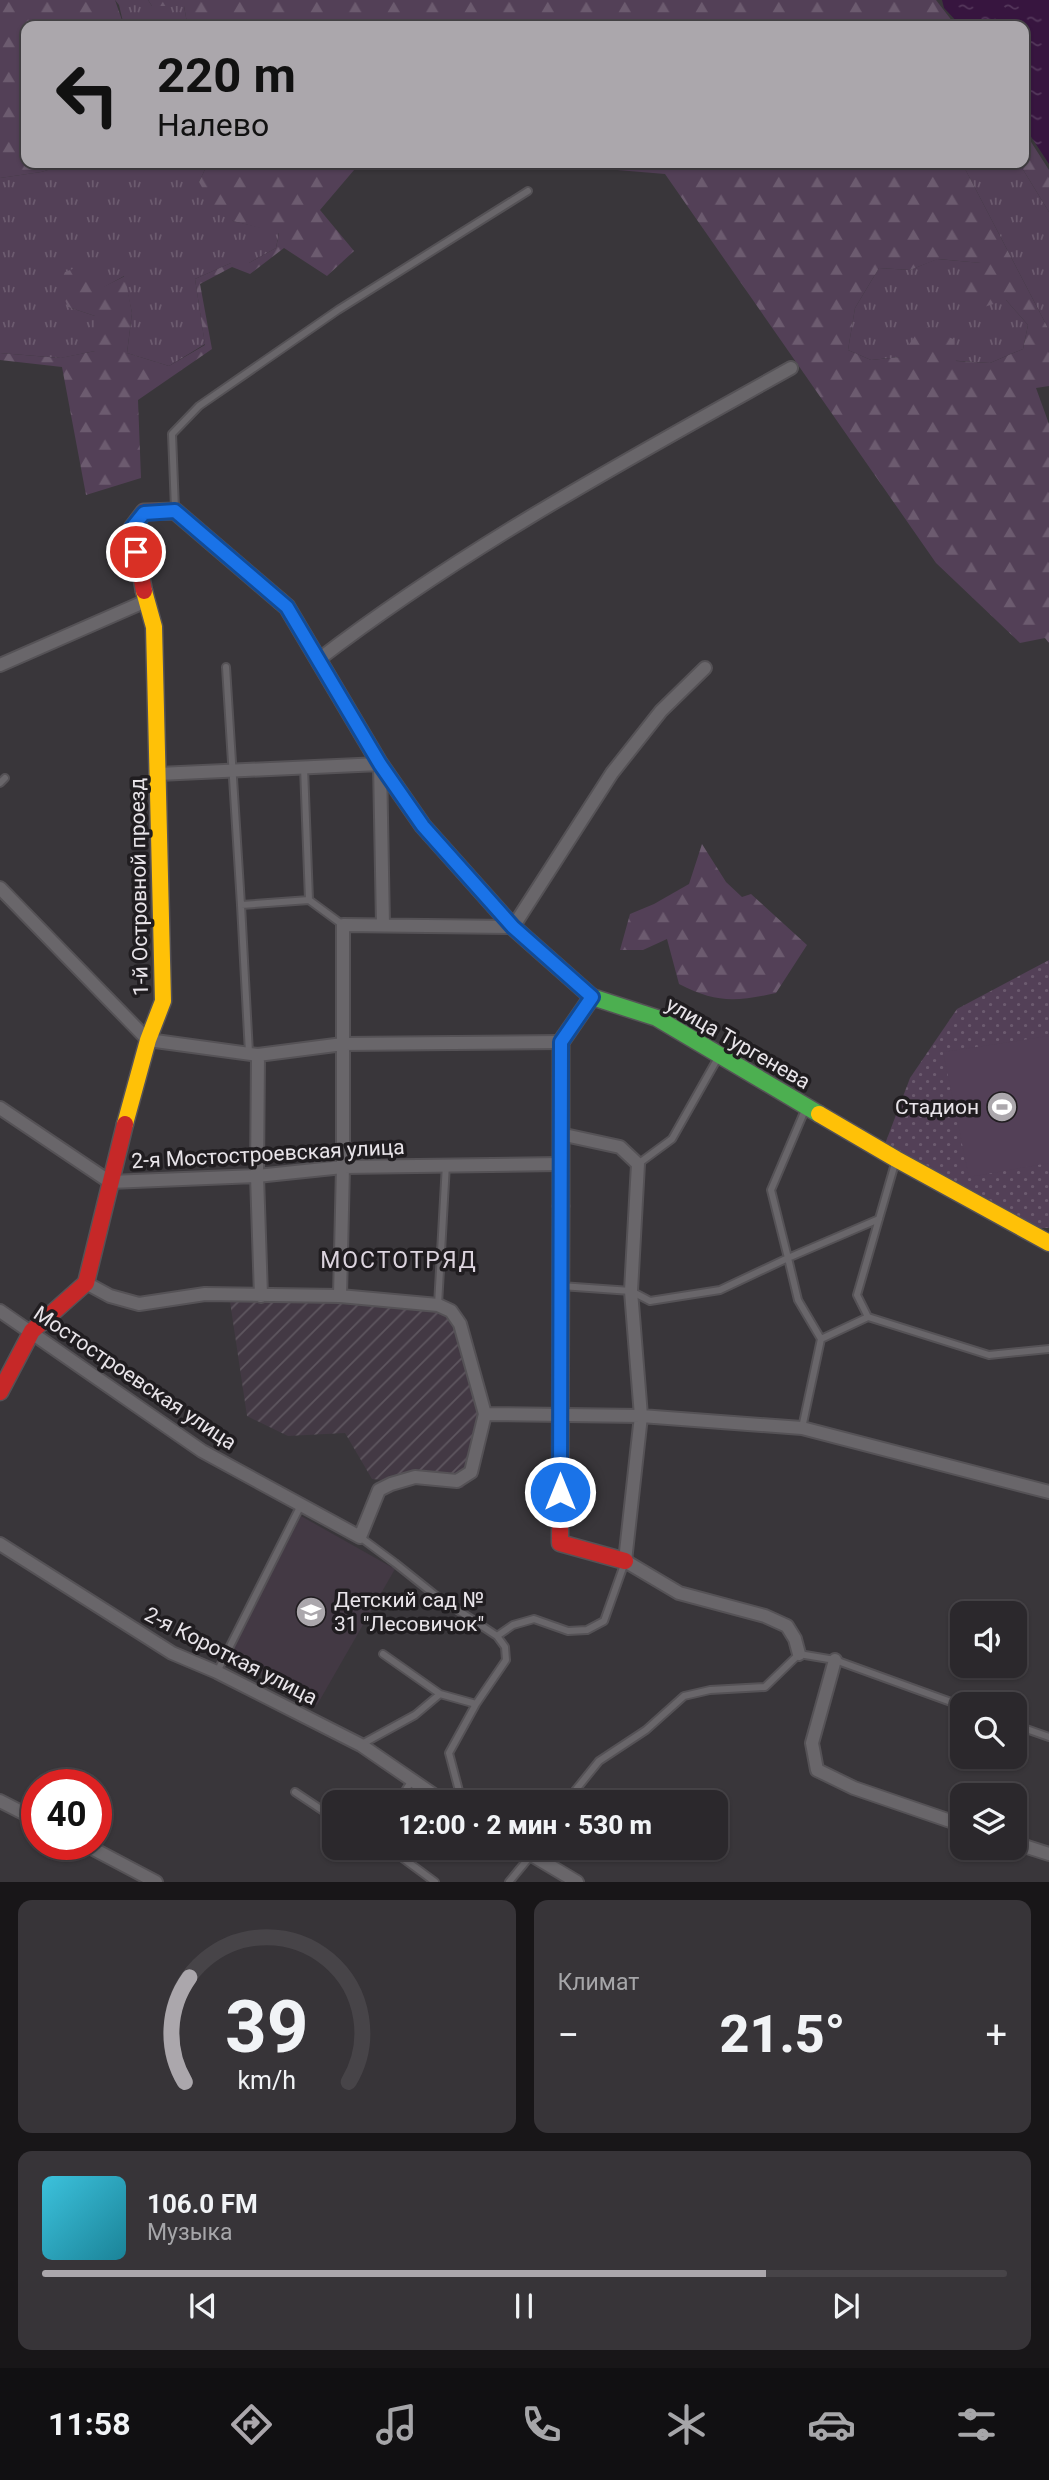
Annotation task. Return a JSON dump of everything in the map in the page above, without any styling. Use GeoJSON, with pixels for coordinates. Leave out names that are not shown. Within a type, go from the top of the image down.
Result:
{"type":"FeatureCollection","features":[{"type":"Feature","properties":{"kind":"street"},"geometry":{"type":"LineString","coordinates":[[318,660],[427,581],[608,471],[791,368]]}},
{"type":"Feature","properties":{"kind":"street","name":"1-й Островной проезд"},"geometry":{"type":"LineString","coordinates":[[86,1283],[148,1040],[163,1001],[154,627],[146,601],[132,528],[144,513],[175,511]]}},
{"type":"Feature","properties":{"kind":"street"},"geometry":{"type":"LineString","coordinates":[[175,511],[287,607],[380,764],[423,826],[513,927],[592,997],[561,1042],[560,1543],[625,1561],[679,1593],[765,1616],[787,1626],[795,1639],[799,1654]]}},
{"type":"Feature","properties":{"kind":"street"},"geometry":{"type":"LineString","coordinates":[[0,665],[146,601]]}},
{"type":"Feature","properties":{"kind":"street"},"geometry":{"type":"LineString","coordinates":[[513,927],[612,773],[661,711],[705,668]]}},
{"type":"Feature","properties":{"kind":"street"},"geometry":{"type":"LineString","coordinates":[[158,774],[380,764]]}},
{"type":"Feature","properties":{"kind":"street"},"geometry":{"type":"LineString","coordinates":[[380,764],[383,925]]}},
{"type":"Feature","properties":{"kind":"street"},"geometry":{"type":"LineString","coordinates":[[0,888],[148,1040],[254,1055],[343,1044],[561,1042]]}},
{"type":"Feature","properties":{"kind":"street"},"geometry":{"type":"LineString","coordinates":[[340,1296],[344,1167],[342,925],[513,927]]}},
{"type":"Feature","properties":{"kind":"street","name":"улица Тургенева"},"geometry":{"type":"LineString","coordinates":[[592,997],[657,1018],[896,1159],[1049,1243]]}},
{"type":"Feature","properties":{"kind":"street"},"geometry":{"type":"LineString","coordinates":[[254,1055],[261,1296]]}},
{"type":"Feature","properties":{"kind":"street","name":"2-я Мостостроевская улица"},"geometry":{"type":"LineString","coordinates":[[0,1108],[110,1182],[257,1176],[344,1167],[560,1164]]}},
{"type":"Feature","properties":{"kind":"street"},"geometry":{"type":"LineString","coordinates":[[560,1135],[620,1147],[638,1164],[631,1292],[641,1416],[625,1561]]}},
{"type":"Feature","properties":{"kind":"street"},"geometry":{"type":"LineString","coordinates":[[0,1392],[32,1331],[86,1283],[110,1296],[139,1304],[205,1294],[340,1296],[438,1305],[451,1311],[460,1324],[485,1414],[471,1472],[457,1481],[415,1477],[390,1483],[379,1490],[360,1538]]}},
{"type":"Feature","properties":{"kind":"street","name":"Мостостроевская улица"},"geometry":{"type":"LineString","coordinates":[[0,1311],[202,1451],[360,1538]]}},
{"type":"Feature","properties":{"kind":"street"},"geometry":{"type":"LineString","coordinates":[[485,1414],[641,1416],[802,1428],[1049,1492]]}},
{"type":"Feature","properties":{"kind":"street","name":"2-я Короткая улица"},"geometry":{"type":"LineString","coordinates":[[0,1544],[172,1653],[217,1672],[361,1745],[427,1790]]}},
{"type":"Feature","properties":{"kind":"street"},"geometry":{"type":"LineString","coordinates":[[835,1660],[812,1743],[817,1770],[854,1787],[950,1821]]}},
{"type":"Feature","properties":{"kind":"street"},"geometry":{"type":"LineString","coordinates":[[0,1801],[21,1812]]}},
{"type":"Feature","properties":{"kind":"street"},"geometry":{"type":"LineString","coordinates":[[1027,1847],[1049,1854]]}},
{"type":"Feature","properties":{"kind":"street"},"geometry":{"type":"LineString","coordinates":[[112,1858],[156,1881]]}},
{"type":"Feature","properties":{"kind":"street"},"geometry":{"type":"LineString","coordinates":[[547,1860],[577,1881]]}},
{"type":"Feature","properties":{"kind":"lane"},"geometry":{"type":"LineString","coordinates":[[175,511],[172,434],[199,405],[338,310],[528,191]]}},
{"type":"Feature","properties":{"kind":"lane"},"geometry":{"type":"LineString","coordinates":[[226,667],[241,905],[254,1055]]}},
{"type":"Feature","properties":{"kind":"lane"},"geometry":{"type":"LineString","coordinates":[[304,767],[309,900]]}},
{"type":"Feature","properties":{"kind":"lane"},"geometry":{"type":"LineString","coordinates":[[241,905],[309,900],[342,925]]}},
{"type":"Feature","properties":{"kind":"lane"},"geometry":{"type":"LineString","coordinates":[[638,1164],[672,1139],[720,1055]]}},
{"type":"Feature","properties":{"kind":"lane"},"geometry":{"type":"LineString","coordinates":[[802,1428],[821,1339],[798,1300],[771,1190],[807,1107]]}},
{"type":"Feature","properties":{"kind":"lane"},"geometry":{"type":"LineString","coordinates":[[868,1317],[857,1295],[896,1159]]}},
{"type":"Feature","properties":{"kind":"lane"},"geometry":{"type":"LineString","coordinates":[[438,1305],[446,1164]]}},
{"type":"Feature","properties":{"kind":"lane"},"geometry":{"type":"LineString","coordinates":[[559,1286],[631,1292],[650,1301],[720,1290],[879,1219]]}},
{"type":"Feature","properties":{"kind":"lane"},"geometry":{"type":"LineString","coordinates":[[821,1339],[868,1317],[989,1355],[1049,1349]]}},
{"type":"Feature","properties":{"kind":"lane"},"geometry":{"type":"LineString","coordinates":[[217,1672],[301,1505]]}},
{"type":"Feature","properties":{"kind":"lane"},"geometry":{"type":"LineString","coordinates":[[360,1538],[435,1595],[497,1636],[505,1647],[506,1660],[476,1704],[449,1753],[459,1790]]}},
{"type":"Feature","properties":{"kind":"lane"},"geometry":{"type":"LineString","coordinates":[[497,1636],[513,1625],[534,1619],[568,1631],[587,1630],[604,1621],[625,1561]]}},
{"type":"Feature","properties":{"kind":"lane"},"geometry":{"type":"LineString","coordinates":[[383,1654],[440,1694],[476,1704]]}},
{"type":"Feature","properties":{"kind":"lane"},"geometry":{"type":"LineString","coordinates":[[576,1790],[599,1761],[646,1730],[684,1696],[710,1690],[765,1687],[799,1654],[835,1660],[950,1702]]}},
{"type":"Feature","properties":{"kind":"lane"},"geometry":{"type":"LineString","coordinates":[[361,1745],[415,1714],[440,1694]]}},
{"type":"Feature","properties":{"kind":"lane"},"geometry":{"type":"LineString","coordinates":[[1027,1729],[1049,1737]]}},
{"type":"Feature","properties":{"kind":"lane"},"geometry":{"type":"LineString","coordinates":[[406,1790],[412,1780]]}},
{"type":"Feature","properties":{"kind":"lane"},"geometry":{"type":"LineString","coordinates":[[295,1792],[322,1810]]}},
{"type":"Feature","properties":{"kind":"lane"},"geometry":{"type":"LineString","coordinates":[[406,1860],[435,1881]]}},
{"type":"Feature","properties":{"kind":"lane"},"geometry":{"type":"LineString","coordinates":[[509,1881],[528,1860]]}},
{"type":"Feature","properties":{"kind":"shaded area"},"geometry":{"type":"Polygon","coordinates":[[[229,1295],[340,1296],[451,1311],[485,1416],[463,1488],[372,1479],[345,1433],[288,1436],[247,1416],[229,1295]]]}},
{"type":"Feature","properties":{"kind":"shaded area","name":"Детский сад № 31 \"Лесовичок\""},"geometry":{"type":"Polygon","coordinates":[[[301,1516],[395,1569],[317,1705],[229,1656],[301,1516]]]}},
{"type":"Feature","properties":{"kind":"green space"},"geometry":{"type":"Polygon","coordinates":[[[0,0],[115,0],[122,21],[21,21],[21,168],[55,168],[0,178],[0,0]]]}},
{"type":"Feature","properties":{"kind":"green space"},"geometry":{"type":"Polygon","coordinates":[[[115,0],[148,0],[152,6],[184,6],[187,21],[123,21],[115,0]]]}},
{"type":"Feature","properties":{"kind":"green space"},"geometry":{"type":"Polygon","coordinates":[[[148,0],[936,0],[952,21],[187,21],[184,6],[152,6],[148,0]]]}},
{"type":"Feature","properties":{"kind":"green space"},"geometry":{"type":"Polygon","coordinates":[[[1029,139],[1049,170],[1049,212],[1022,168],[1029,168],[1029,139]]]}},
{"type":"Feature","properties":{"kind":"green space"},"geometry":{"type":"Polygon","coordinates":[[[55,168],[206,168],[199,182],[233,221],[279,232],[276,248],[249,263],[231,263],[195,279],[205,344],[169,366],[127,353],[132,313],[124,276],[68,307],[95,316],[95,351],[61,358],[0,353],[0,178],[55,168]]]}},
{"type":"Feature","properties":{"kind":"green space"},"geometry":{"type":"Polygon","coordinates":[[[206,168],[356,168],[320,210],[354,251],[327,276],[284,248],[250,274],[232,267],[200,284],[212,349],[138,400],[141,478],[86,495],[62,367],[0,360],[0,353],[60,358],[95,351],[95,316],[68,307],[59,286],[65,272],[88,263],[103,287],[125,276],[132,313],[127,353],[169,366],[205,345],[195,279],[231,263],[249,263],[276,248],[279,233],[233,221],[215,210],[199,182],[206,168]]]}},
{"type":"Feature","properties":{"kind":"green space"},"geometry":{"type":"Polygon","coordinates":[[[594,168],[965,168],[1049,330],[1049,386],[1036,388],[1049,424],[1049,643],[1045,638],[1020,643],[936,563],[665,174],[594,168]],[[938,259],[910,270],[879,268],[855,308],[848,350],[871,360],[900,357],[923,325],[953,339],[956,361],[990,363],[1023,349],[1028,325],[1006,300],[981,308],[960,288],[981,263],[938,259]]]}},
{"type":"Feature","properties":{"kind":"green space"},"geometry":{"type":"Polygon","coordinates":[[[965,168],[1022,168],[1049,212],[1049,330],[965,168]]]}},
{"type":"Feature","properties":{"kind":"green space"},"geometry":{"type":"Polygon","coordinates":[[[937,259],[982,263],[961,288],[1006,300],[1028,325],[1023,349],[990,363],[900,357],[871,360],[848,350],[855,308],[879,268],[910,270],[937,259]]]}},
{"type":"Feature","properties":{"kind":"green space"},"geometry":{"type":"Polygon","coordinates":[[[702,844],[726,882],[742,897],[751,894],[807,945],[776,993],[737,999],[715,998],[679,984],[667,939],[643,950],[620,950],[630,914],[689,884],[702,844]]]}},
{"type":"Feature","properties":{"kind":"green space"},"geometry":{"type":"Polygon","coordinates":[[[1049,960],[1049,1228],[1039,1228],[885,1144],[910,1078],[957,1009],[1049,960]]]}},
{"type":"Feature","properties":{"kind":"green space","name":"Стадион"},"geometry":{"type":"Polygon","coordinates":[[[1049,1036],[1049,1163],[969,1177],[943,1052],[1049,1036]]]}},
{"type":"Feature","properties":{"kind":"water"},"geometry":{"type":"Polygon","coordinates":[[[942,0],[1049,0],[1049,164],[1029,134],[1029,21],[956,21],[944,8],[942,0]]]}},
{"type":"Feature","properties":{"kind":"traffic: fast"},"geometry":{"type":"LineString","coordinates":[[561,1206],[561,1042],[592,997],[657,1018],[819,1114]]}},
{"type":"Feature","properties":{"kind":"traffic: slow"},"geometry":{"type":"LineString","coordinates":[[125,1124],[148,1040],[163,1001],[154,627],[144,591]]}},
{"type":"Feature","properties":{"kind":"traffic: slow"},"geometry":{"type":"LineString","coordinates":[[280,601],[287,607],[380,764],[423,826],[513,927],[592,997]]}},
{"type":"Feature","properties":{"kind":"traffic: slow"},"geometry":{"type":"LineString","coordinates":[[819,1114],[1049,1243]]}},
{"type":"Feature","properties":{"kind":"traffic: jam"},"geometry":{"type":"LineString","coordinates":[[144,591],[132,528],[144,512],[175,511],[280,601]]}},
{"type":"Feature","properties":{"kind":"traffic: jam"},"geometry":{"type":"LineString","coordinates":[[0,1392],[32,1331],[86,1283],[125,1124]]}},
{"type":"Feature","properties":{"kind":"traffic: jam"},"geometry":{"type":"LineString","coordinates":[[561,1206],[560,1543],[625,1561]]}},
{"type":"Feature","properties":{"kind":"place","name":"Стадион"},"geometry":{"type":"Point","coordinates":[1002,1107]}},
{"type":"Feature","properties":{"kind":"place","name":"Детский сад № 31 \"Лесовичок\""},"geometry":{"type":"Point","coordinates":[311,1612]}},
{"type":"Feature","properties":{"kind":"district","name":"МОСТОТРЯД"},"geometry":{"type":"Point","coordinates":[399,1260]}},
{"type":"Feature","properties":{"kind":"route"},"geometry":{"type":"LineString","coordinates":[[136,552],[132,528],[144,513],[175,511],[287,607],[380,764],[423,826],[513,927],[592,997],[561,1042],[560,1492]]}}]}
